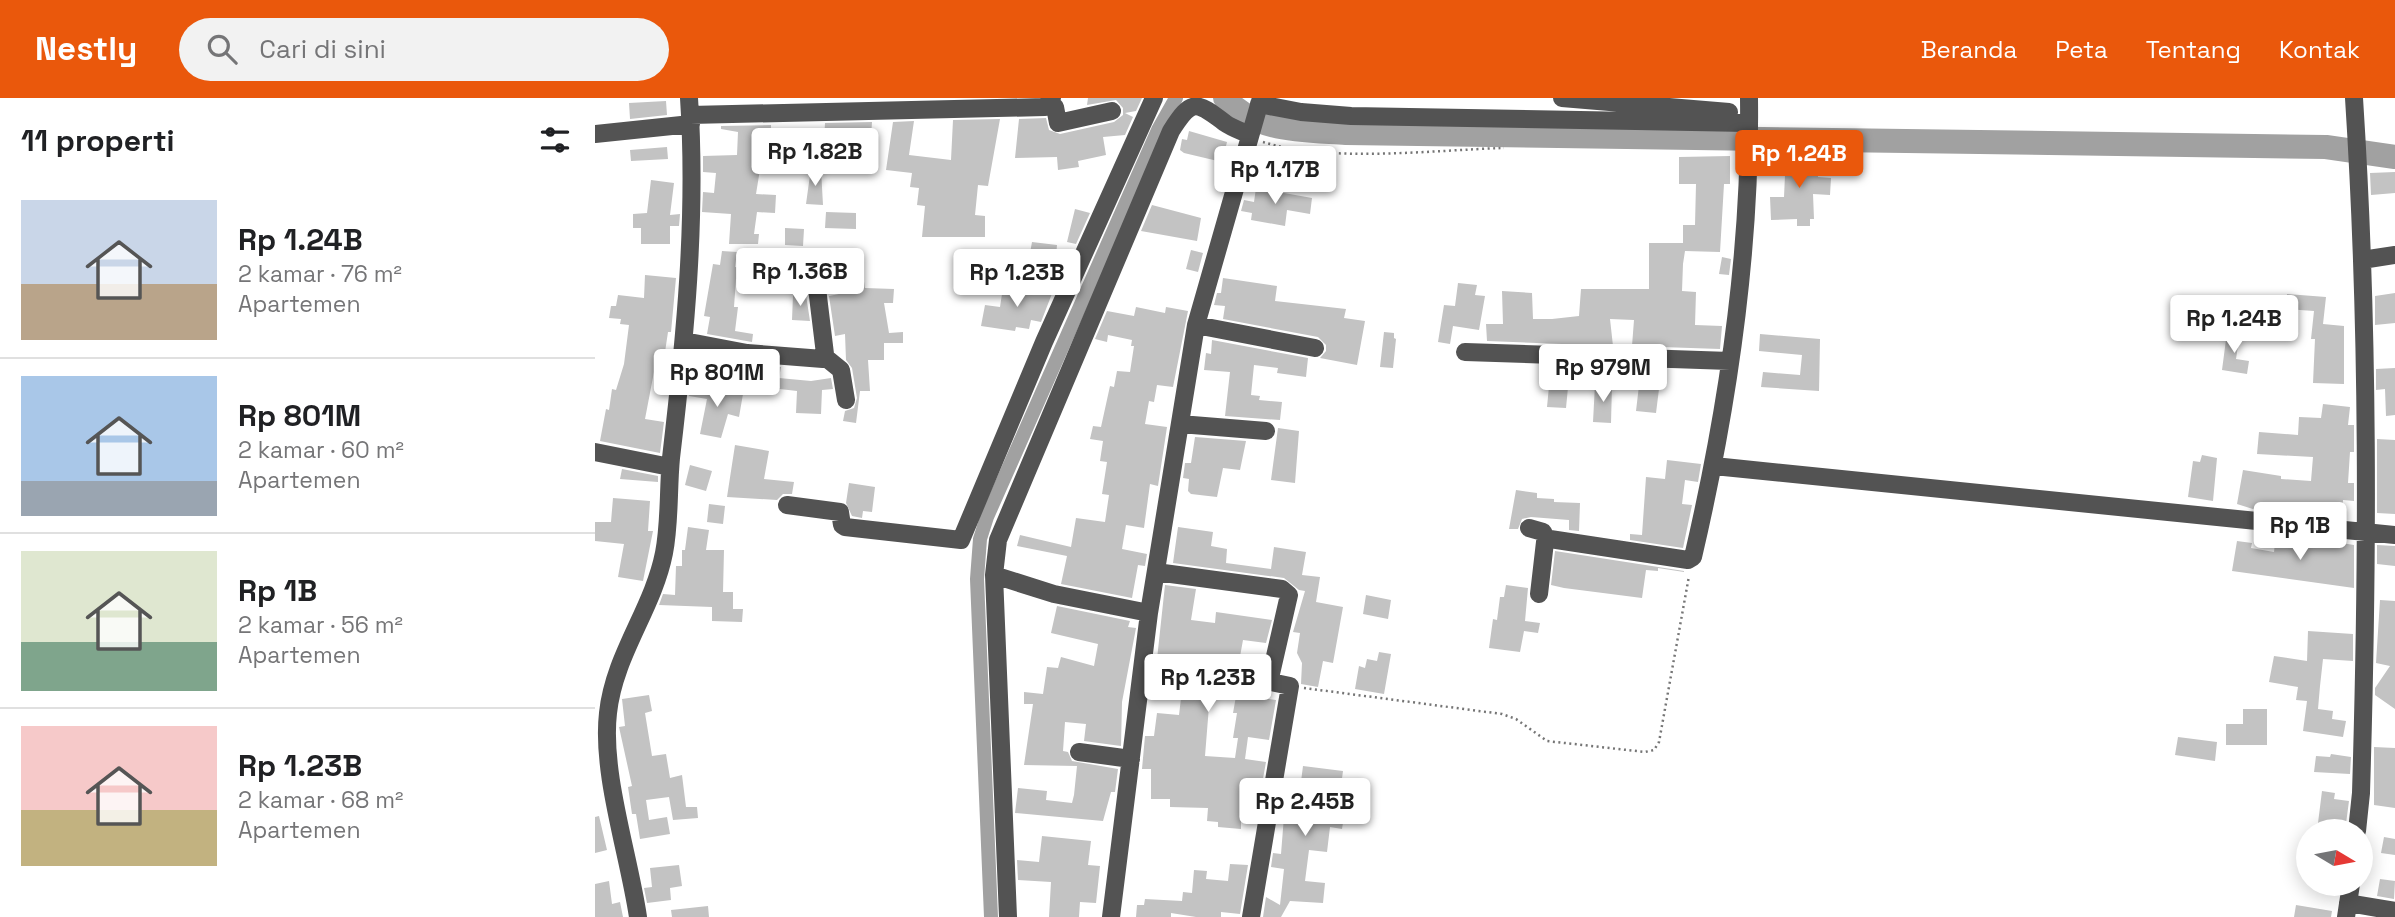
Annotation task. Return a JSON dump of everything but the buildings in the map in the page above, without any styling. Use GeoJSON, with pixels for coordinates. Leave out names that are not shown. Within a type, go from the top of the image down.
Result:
{"type":"FeatureCollection","features":[{"type":"Feature","properties":{"kind":"street"},"geometry":{"type":"LineString","coordinates":[[787,505],[840,512],[842,525],[845,527],[961,540],[1044,342],[1154,98]]}},
{"type":"Feature","properties":{"kind":"street"},"geometry":{"type":"LineString","coordinates":[[1562,98],[1748,117]]}},
{"type":"Feature","properties":{"kind":"street"},"geometry":{"type":"LineString","coordinates":[[2354,98],[2362,260],[2365,532],[2361,793],[2358,819]]}},
{"type":"Feature","properties":{"kind":"street"},"geometry":{"type":"LineString","coordinates":[[595,134],[690,112],[1045,107],[1051,101],[1058,123],[1112,111]]}},
{"type":"Feature","properties":{"kind":"street"},"geometry":{"type":"LineString","coordinates":[[1008,917],[994,575],[998,540],[1171,131],[1183,111],[1196,105],[1210,109],[1230,126],[1256,115],[1301,112],[1351,116],[1748,117]]}},
{"type":"Feature","properties":{"kind":"street"},"geometry":{"type":"LineString","coordinates":[[638,917],[613,792],[608,713],[622,658],[654,589],[665,551],[670,467],[684,341],[690,112]]}},
{"type":"Feature","properties":{"kind":"street"},"geometry":{"type":"LineString","coordinates":[[1111,917],[1149,613],[1196,325],[1256,115]]}},
{"type":"Feature","properties":{"kind":"street"},"geometry":{"type":"LineString","coordinates":[[1547,540],[1692,559],[1714,466],[1730,361],[1745,242],[1748,117]]}},
{"type":"Feature","properties":{"kind":"street"},"geometry":{"type":"LineString","coordinates":[[2362,260],[2395,254]]}},
{"type":"Feature","properties":{"kind":"street"},"geometry":{"type":"LineString","coordinates":[[817,288],[825,357],[841,370],[846,400]]}},
{"type":"Feature","properties":{"kind":"street"},"geometry":{"type":"LineString","coordinates":[[1196,325],[1315,348]]}},
{"type":"Feature","properties":{"kind":"street"},"geometry":{"type":"LineString","coordinates":[[684,341],[747,353],[819,360],[825,357]]}},
{"type":"Feature","properties":{"kind":"street"},"geometry":{"type":"LineString","coordinates":[[1465,352],[1730,361]]}},
{"type":"Feature","properties":{"kind":"street"},"geometry":{"type":"LineString","coordinates":[[681,373],[741,383],[747,353]]}},
{"type":"Feature","properties":{"kind":"street"},"geometry":{"type":"LineString","coordinates":[[1180,424],[1266,431]]}},
{"type":"Feature","properties":{"kind":"street"},"geometry":{"type":"LineString","coordinates":[[595,452],[670,467]]}},
{"type":"Feature","properties":{"kind":"street"},"geometry":{"type":"LineString","coordinates":[[1714,466],[2395,534]]}},
{"type":"Feature","properties":{"kind":"street"},"geometry":{"type":"LineString","coordinates":[[1529,528],[1543,532],[1547,540],[1539,594]]}},
{"type":"Feature","properties":{"kind":"street"},"geometry":{"type":"LineString","coordinates":[[1156,572],[1287,591],[1290,601],[1269,678],[1271,682],[1290,686],[1251,917]]}},
{"type":"Feature","properties":{"kind":"street"},"geometry":{"type":"LineString","coordinates":[[994,575],[1054,594],[1149,613]]}},
{"type":"Feature","properties":{"kind":"street"},"geometry":{"type":"LineString","coordinates":[[1079,752],[1131,759]]}},
{"type":"Feature","properties":{"kind":"street"},"geometry":{"type":"LineString","coordinates":[[2347,910],[2395,911]]}},
{"type":"Feature","properties":{"kind":"path"},"geometry":{"type":"LineString","coordinates":[[1256,115],[1280,147],[1321,151],[1504,148]]}},
{"type":"Feature","properties":{"kind":"path"},"geometry":{"type":"LineString","coordinates":[[1290,686],[1502,714],[1516,719],[1547,741],[1645,752],[1654,750],[1659,743],[1692,559]]}},
{"type":"Feature","properties":{"kind":"waterway"},"geometry":{"type":"LineString","coordinates":[[991,917],[977,579],[980,539],[987,517],[1158,130],[1176,98]]}},
{"type":"Feature","properties":{"kind":"waterway"},"geometry":{"type":"LineString","coordinates":[[1225,98],[1237,109],[1265,123],[1297,130],[1346,133],[2326,147],[2395,157]]}}]}
